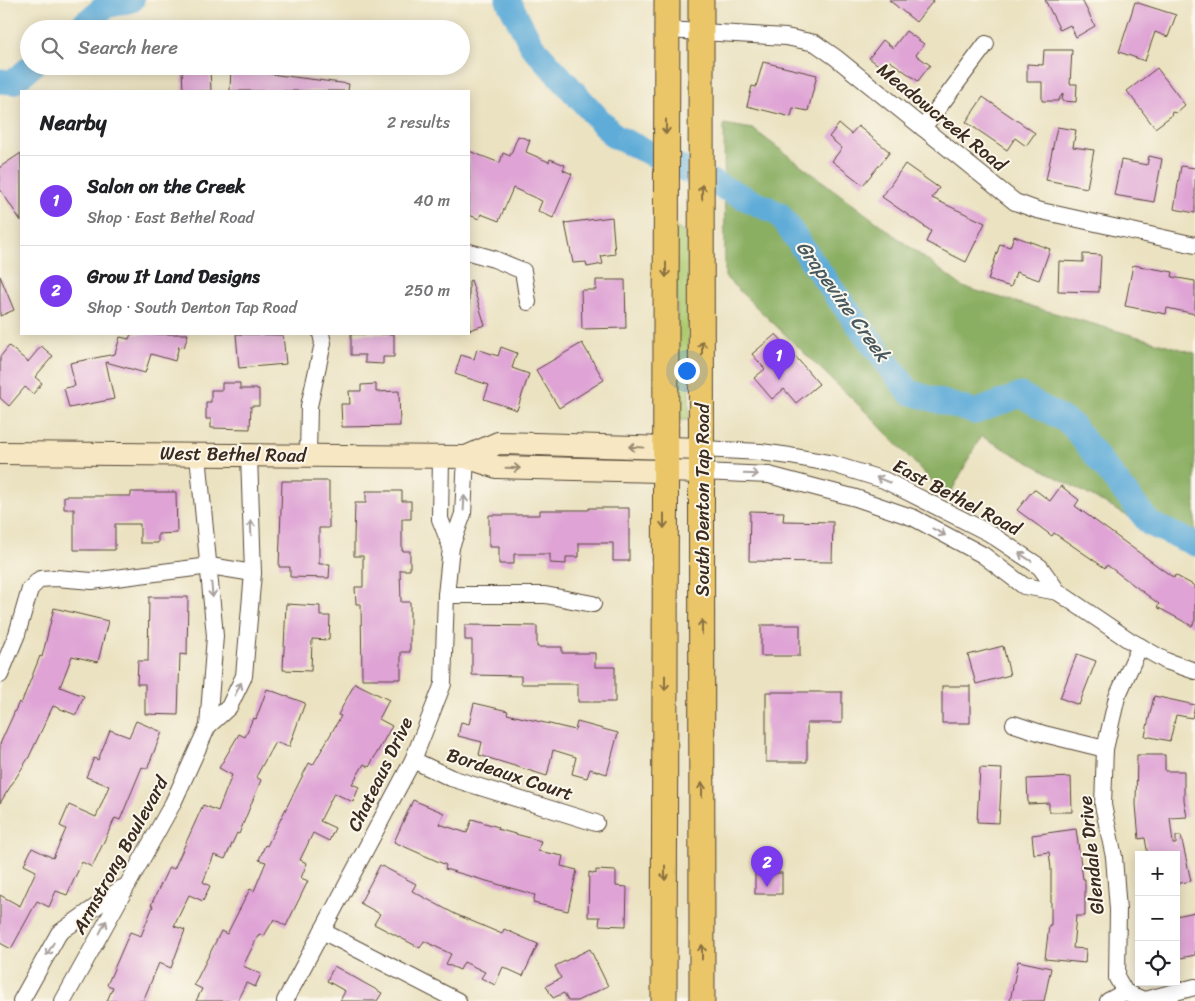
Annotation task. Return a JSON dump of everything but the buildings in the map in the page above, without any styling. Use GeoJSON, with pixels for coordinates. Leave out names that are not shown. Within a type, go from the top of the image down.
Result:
{"type":"FeatureCollection","features":[{"type":"Feature","properties":{"kind":"main road","name":"South Denton Tap Road"},"geometry":{"type":"LineString","coordinates":[[664,1001],[664,460],[667,0]]}},
{"type":"Feature","properties":{"kind":"main road","name":"South Denton Tap Road"},"geometry":{"type":"LineString","coordinates":[[701,0],[702,1001]]}},
{"type":"Feature","properties":{"kind":"main road","name":"West Bethel Road"},"geometry":{"type":"LineString","coordinates":[[3,453],[466,457],[497,468],[664,460],[702,461]]}},
{"type":"Feature","properties":{"kind":"main road"},"geometry":{"type":"LineString","coordinates":[[665,824],[702,824]]}},
{"type":"Feature","properties":{"kind":"street","name":"Meadowcreek Road"},"geometry":{"type":"LineString","coordinates":[[667,30],[701,30],[786,37],[815,43],[1015,202],[1037,210],[1195,246]]}},
{"type":"Feature","properties":{"kind":"street"},"geometry":{"type":"LineString","coordinates":[[923,128],[986,44]]}},
{"type":"Feature","properties":{"kind":"street"},"geometry":{"type":"LineString","coordinates":[[470,252],[494,259],[522,271],[528,302]]}},
{"type":"Feature","properties":{"kind":"street"},"geometry":{"type":"LineString","coordinates":[[308,455],[309,406],[323,343],[321,335]]}},
{"type":"Feature","properties":{"kind":"street","name":"East Bethel Road"},"geometry":{"type":"LineString","coordinates":[[702,461],[761,452],[829,463],[884,480],[989,533],[1040,566],[1058,592],[1140,646],[1166,660],[1195,671]]}},
{"type":"Feature","properties":{"kind":"street","name":"Armstrong Boulevard"},"geometry":{"type":"LineString","coordinates":[[63,1001],[173,803],[208,726],[215,636],[210,566],[198,454]]}},
{"type":"Feature","properties":{"kind":"street","name":"Armstrong Boulevard"},"geometry":{"type":"LineString","coordinates":[[208,726],[229,707],[244,676],[253,573],[249,454]]}},
{"type":"Feature","properties":{"kind":"street","name":"Chateaus Drive"},"geometry":{"type":"LineString","coordinates":[[441,457],[440,518],[450,547]]}},
{"type":"Feature","properties":{"kind":"street","name":"Chateaus Drive"},"geometry":{"type":"LineString","coordinates":[[285,1001],[413,760],[443,684],[446,595],[450,547],[463,514],[466,457]]}},
{"type":"Feature","properties":{"kind":"street","name":"East Bethel Road"},"geometry":{"type":"LineString","coordinates":[[702,461],[769,475],[856,498],[914,518],[983,555],[1024,586],[1058,592]]}},
{"type":"Feature","properties":{"kind":"street"},"geometry":{"type":"LineString","coordinates":[[0,675],[17,634],[30,589],[40,580],[56,578],[92,581],[210,566],[253,573]]}},
{"type":"Feature","properties":{"kind":"street"},"geometry":{"type":"LineString","coordinates":[[446,595],[545,595],[593,604]]}},
{"type":"Feature","properties":{"kind":"street","name":"Glendale Drive"},"geometry":{"type":"LineString","coordinates":[[1126,992],[1117,978],[1118,910],[1114,857],[1104,805],[1105,748],[1117,696],[1140,646]]}},
{"type":"Feature","properties":{"kind":"street"},"geometry":{"type":"LineString","coordinates":[[1014,724],[1044,734],[1105,748]]}},
{"type":"Feature","properties":{"kind":"street","name":"Bordeaux Court"},"geometry":{"type":"LineString","coordinates":[[413,760],[451,778],[596,823]]}},
{"type":"Feature","properties":{"kind":"street"},"geometry":{"type":"LineString","coordinates":[[21,1001],[59,934],[126,885]]}},
{"type":"Feature","properties":{"kind":"street"},"geometry":{"type":"LineString","coordinates":[[322,931],[458,1001]]}},
{"type":"Feature","properties":{"kind":"street"},"geometry":{"type":"LineString","coordinates":[[1108,1001],[1126,992],[1144,1000],[1195,988]]}},
{"type":"Feature","properties":{"kind":"green space"},"geometry":{"type":"Polygon","coordinates":[[[724,124],[753,129],[963,287],[1195,353],[1195,553],[981,436],[948,498],[871,417],[725,277],[724,124]]]}},
{"type":"Feature","properties":{"kind":"green space"},"geometry":{"type":"Polygon","coordinates":[[[675,227],[688,235],[689,420],[680,420],[675,227]]]}},
{"type":"Feature","properties":{"kind":"waterway","name":"Grapevine Creek"},"geometry":{"type":"LineString","coordinates":[[89,20],[106,6],[132,0]]}},
{"type":"Feature","properties":{"kind":"waterway","name":"Grapevine Creek"},"geometry":{"type":"LineString","coordinates":[[508,0],[532,46],[614,136],[779,214],[836,295],[909,392],[975,412],[1021,395],[1071,424],[1150,524],[1195,544]]}},
{"type":"Feature","properties":{"kind":"waterway","name":"Grapevine Creek"},"geometry":{"type":"LineString","coordinates":[[0,81],[13,82],[21,75]]}},
{"type":"Feature","properties":{"kind":"place","name":"Salon on the Creek"},"geometry":{"type":"Point","coordinates":[779,380]}},
{"type":"Feature","properties":{"kind":"place","name":"Grow It Land Designs"},"geometry":{"type":"Point","coordinates":[767,887]}}]}
